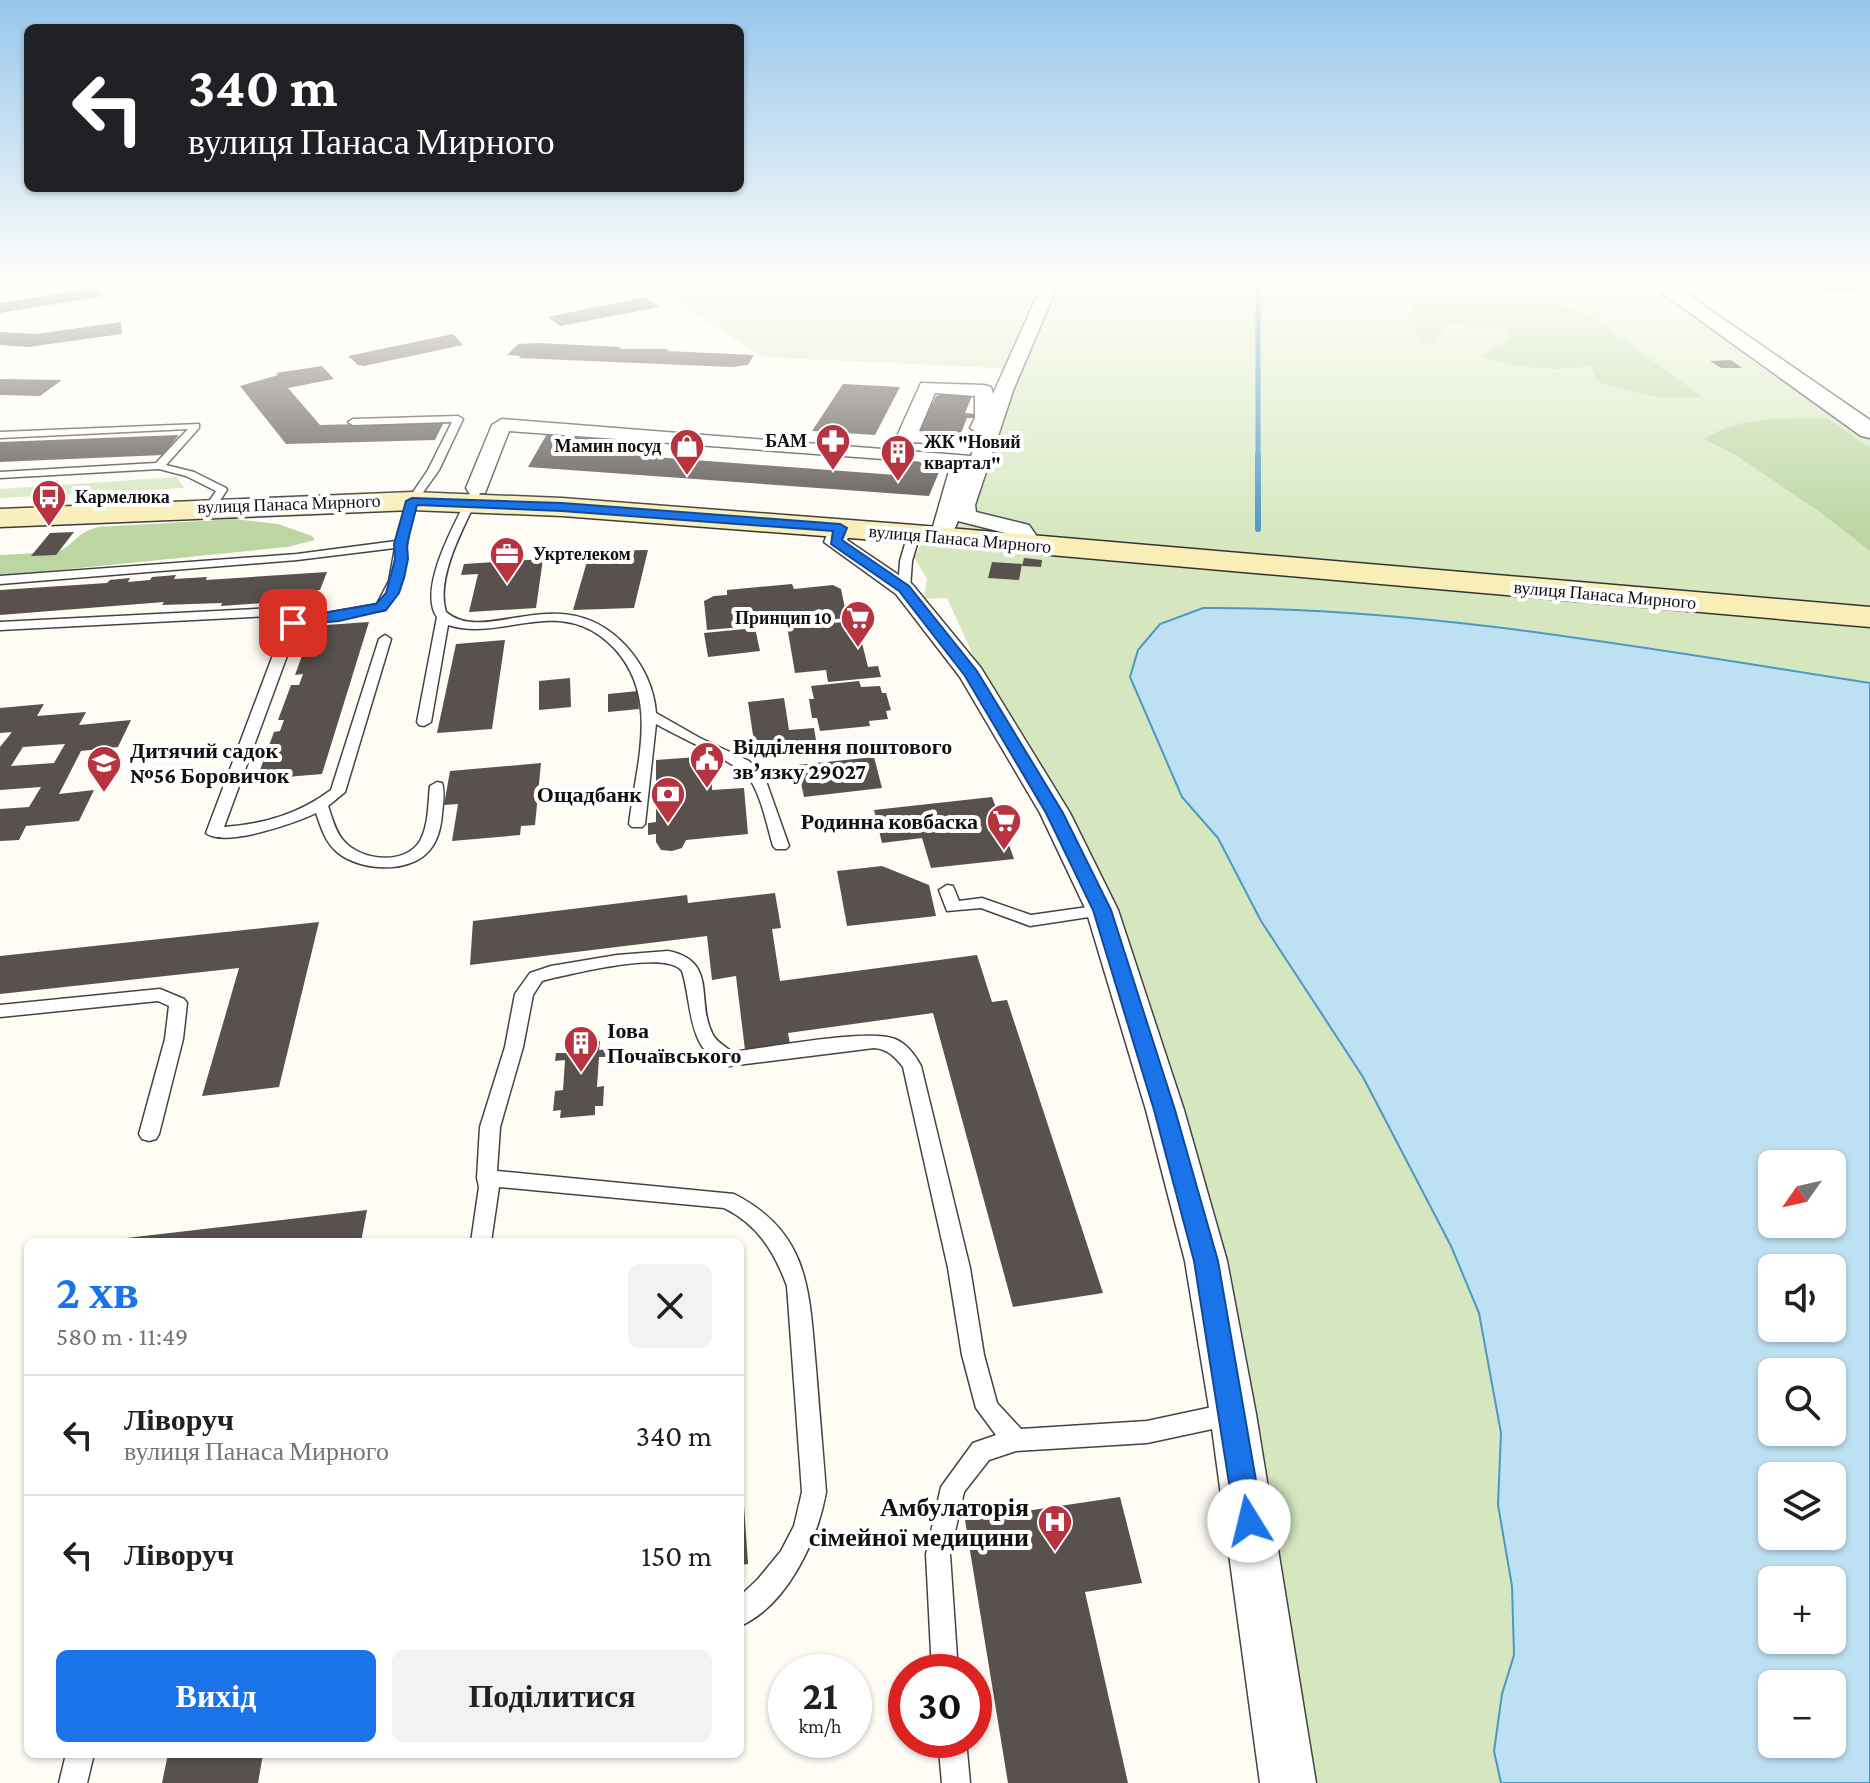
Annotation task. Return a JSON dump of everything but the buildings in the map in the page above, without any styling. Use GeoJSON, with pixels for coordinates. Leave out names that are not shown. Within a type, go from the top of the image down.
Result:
{"type":"FeatureCollection","features":[{"type":"Feature","properties":{"kind":"main road","name":"вулиця Панаса Мирного"},"geometry":{"type":"LineString","coordinates":[[0,518],[211,506],[412,501],[474,495],[1870,617]]}},
{"type":"Feature","properties":{"kind":"street"},"geometry":{"type":"LineString","coordinates":[[1014,368],[964,505],[965,516],[1021,530],[1025,535],[1023,544]]}},
{"type":"Feature","properties":{"kind":"street"},"geometry":{"type":"LineString","coordinates":[[1780,368],[1870,431]]}},
{"type":"Feature","properties":{"kind":"street"},"geometry":{"type":"LineString","coordinates":[[474,495],[502,425],[967,450],[952,491],[949,520],[928,536]]}},
{"type":"Feature","properties":{"kind":"street"},"geometry":{"type":"LineString","coordinates":[[840,528],[835,542],[904,589],[972,674],[1055,813],[1102,910],[1165,1110],[1206,1261],[1233,1414],[1288,1783]]}},
{"type":"Feature","properties":{"kind":"lane"},"geometry":{"type":"LineString","coordinates":[[293,623],[381,607],[392,593],[397,578],[402,559],[400,544],[412,501],[425,485],[458,419],[353,422]]}},
{"type":"Feature","properties":{"kind":"lane"},"geometry":{"type":"LineString","coordinates":[[0,435],[196,426],[159,466]]}},
{"type":"Feature","properties":{"kind":"lane"},"geometry":{"type":"LineString","coordinates":[[0,475],[159,466],[190,474],[222,490],[211,506]]}},
{"type":"Feature","properties":{"kind":"lane"},"geometry":{"type":"LineString","coordinates":[[474,495],[443,567],[435,602],[443,616],[466,626],[570,618],[594,624],[624,650],[647,691],[652,716],[637,824]]}},
{"type":"Feature","properties":{"kind":"lane"},"geometry":{"type":"LineString","coordinates":[[904,589],[906,561],[928,536]]}},
{"type":"Feature","properties":{"kind":"lane"},"geometry":{"type":"LineString","coordinates":[[0,580],[297,557],[400,544]]}},
{"type":"Feature","properties":{"kind":"lane"},"geometry":{"type":"LineString","coordinates":[[0,626],[295,611],[214,833],[269,828],[321,806],[338,792],[385,639]]}},
{"type":"Feature","properties":{"kind":"lane"},"geometry":{"type":"LineString","coordinates":[[424,722],[443,616]]}},
{"type":"Feature","properties":{"kind":"lane"},"geometry":{"type":"LineString","coordinates":[[652,716],[744,764],[759,781],[781,846]]}},
{"type":"Feature","properties":{"kind":"lane"},"geometry":{"type":"LineString","coordinates":[[321,806],[335,842],[358,859],[381,862],[409,858],[427,845],[433,825],[437,786]]}},
{"type":"Feature","properties":{"kind":"lane"},"geometry":{"type":"LineString","coordinates":[[947,890],[953,907],[982,903],[1030,921],[1102,910]]}},
{"type":"Feature","properties":{"kind":"lane"},"geometry":{"type":"LineString","coordinates":[[482,1238],[489,1187],[490,1127],[514,1047],[524,994],[536,977],[659,956],[681,959],[690,967],[703,1035],[729,1059],[874,1041],[889,1042],[902,1051],[912,1066],[959,1268],[973,1355],[987,1408],[1016,1440]]}},
{"type":"Feature","properties":{"kind":"lane"},"geometry":{"type":"LineString","coordinates":[[0,1011],[160,995],[178,1003],[174,1039],[149,1134]]}},
{"type":"Feature","properties":{"kind":"lane"},"geometry":{"type":"LineString","coordinates":[[487,1178],[727,1200],[749,1210],[766,1224],[789,1261],[798,1286],[801,1316],[814,1492],[811,1517],[803,1539],[784,1568],[765,1592],[744,1610]]}},
{"type":"Feature","properties":{"kind":"lane"},"geometry":{"type":"LineString","coordinates":[[944,1654],[938,1554],[953,1487],[981,1451],[1016,1440],[1147,1432],[1233,1414]]}},
{"type":"Feature","properties":{"kind":"lane"},"geometry":{"type":"LineString","coordinates":[[73,1783],[79,1758]]}},
{"type":"Feature","properties":{"kind":"lane"},"geometry":{"type":"LineString","coordinates":[[954,1758],[956,1783]]}},
{"type":"Feature","properties":{"kind":"green space"},"geometry":{"type":"Polygon","coordinates":[[[1002,368],[1773,368],[1870,436],[1870,613],[952,533],[1019,369],[1002,368]]]}},
{"type":"Feature","properties":{"kind":"green space"},"geometry":{"type":"Polygon","coordinates":[[[1592,368],[1663,368],[1701,396],[1661,397],[1598,382],[1592,368]]]}},
{"type":"Feature","properties":{"kind":"green space"},"geometry":{"type":"Polygon","coordinates":[[[1827,418],[1870,448],[1870,551],[1820,512],[1734,454],[1704,439],[1748,422],[1827,418]]]}},
{"type":"Feature","properties":{"kind":"green space"},"geometry":{"type":"Polygon","coordinates":[[[177,477],[184,488],[0,498],[0,489],[177,477]]]}},
{"type":"Feature","properties":{"kind":"green space"},"geometry":{"type":"Polygon","coordinates":[[[235,519],[278,524],[312,536],[315,540],[287,547],[0,576],[0,555],[57,552],[98,527],[235,519]]]}},
{"type":"Feature","properties":{"kind":"green space"},"geometry":{"type":"Polygon","coordinates":[[[923,541],[1870,622],[1870,1783],[1312,1783],[1180,1109],[947,598],[924,599],[927,579],[914,557],[923,541]]]}},
{"type":"Feature","properties":{"kind":"water"},"geometry":{"type":"Polygon","coordinates":[[[1203,608],[1286,610],[1454,622],[1538,632],[1870,683],[1870,1783],[1501,1783],[1494,1751],[1502,1694],[1514,1655],[1512,1586],[1498,1505],[1501,1433],[1479,1313],[1451,1246],[1363,1077],[1261,921],[1218,838],[1182,797],[1130,677],[1138,650],[1160,624],[1203,608]]]}},
{"type":"Feature","properties":{"kind":"waterway"},"geometry":{"type":"LineString","coordinates":[[1258,368],[1258,529]]}},
{"type":"Feature","properties":{"kind":"place","name":"БАМ"},"geometry":{"type":"Point","coordinates":[833,472]}},
{"type":"Feature","properties":{"kind":"place","name":"Мамин посуд"},"geometry":{"type":"Point","coordinates":[687,477]}},
{"type":"Feature","properties":{"kind":"place","name":"ЖК \"Новий квартал\""},"geometry":{"type":"Point","coordinates":[898,483]}},
{"type":"Feature","properties":{"kind":"place","name":"Кармелюка"},"geometry":{"type":"Point","coordinates":[49,528]}},
{"type":"Feature","properties":{"kind":"place","name":"Укртелеком"},"geometry":{"type":"Point","coordinates":[507,585]}},
{"type":"Feature","properties":{"kind":"place","name":"Принцип 10"},"geometry":{"type":"Point","coordinates":[858,649]}},
{"type":"Feature","properties":{"kind":"place","name":"Відділення поштового зв’язку 29027"},"geometry":{"type":"Point","coordinates":[707,790]}},
{"type":"Feature","properties":{"kind":"place","name":"Дитячий садок №56 Боровичок"},"geometry":{"type":"Point","coordinates":[104,794]}},
{"type":"Feature","properties":{"kind":"place","name":"Ощадбанк"},"geometry":{"type":"Point","coordinates":[668,825]}},
{"type":"Feature","properties":{"kind":"place","name":"Родинна ковбаска"},"geometry":{"type":"Point","coordinates":[1004,852]}},
{"type":"Feature","properties":{"kind":"place","name":"Іова Почаївського"},"geometry":{"type":"Point","coordinates":[581,1074]}},
{"type":"Feature","properties":{"kind":"place","name":"Амбулаторія сімейної медицини"},"geometry":{"type":"Point","coordinates":[1055,1553]}},
{"type":"Feature","properties":{"kind":"route"},"geometry":{"type":"LineString","coordinates":[[293,623],[381,607],[392,593],[397,578],[402,559],[400,544],[412,501],[562,507],[840,528],[835,542],[904,589],[972,674],[1055,813],[1102,910],[1165,1110],[1206,1261],[1249,1521]]}}]}
